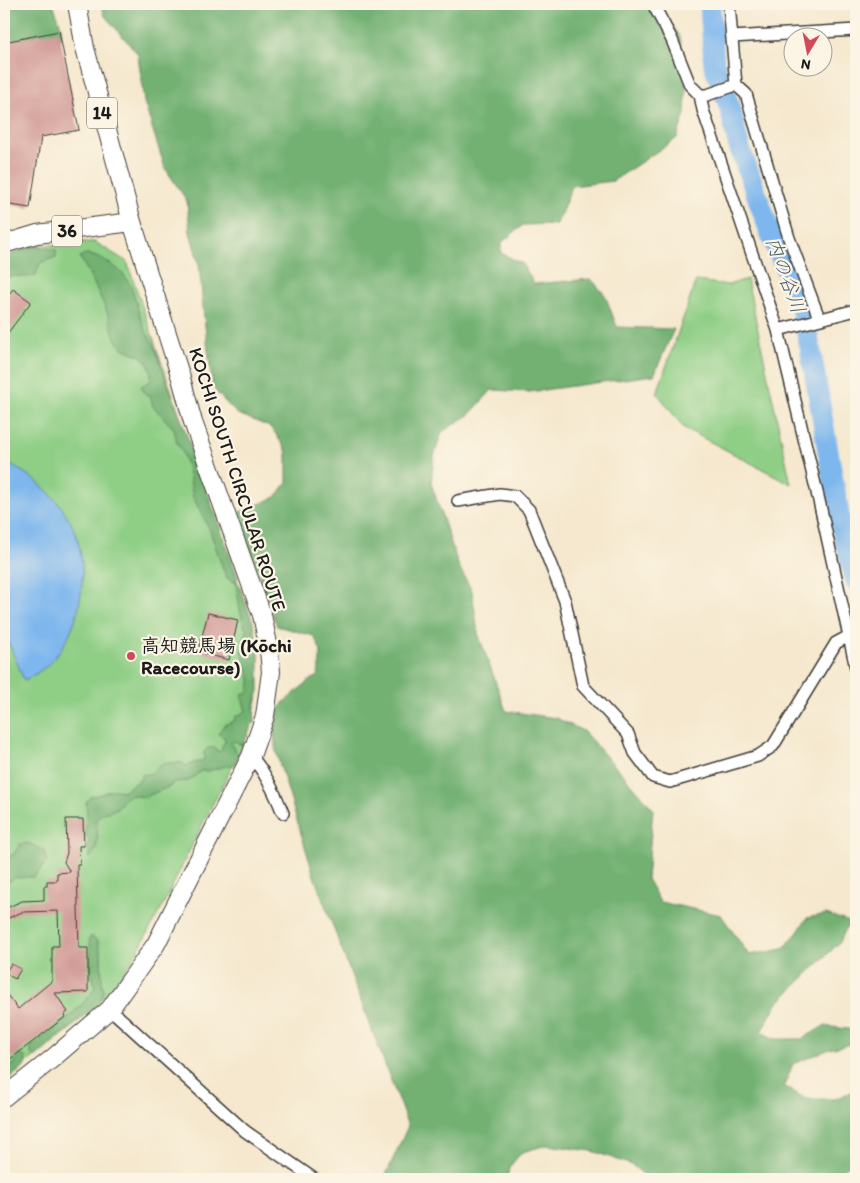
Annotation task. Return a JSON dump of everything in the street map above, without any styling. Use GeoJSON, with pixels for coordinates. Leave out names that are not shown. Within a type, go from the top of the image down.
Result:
{"type":"FeatureCollection","features":[{"type":"Feature","properties":{"kind":"main road","name":"14"},"geometry":{"type":"LineString","coordinates":[[77,4],[85,48],[132,222]]}},
{"type":"Feature","properties":{"kind":"main road","name":"36"},"geometry":{"type":"LineString","coordinates":[[4,244],[36,234],[132,222]]}},
{"type":"Feature","properties":{"kind":"main road","name":"KOCHI SOUTH CIRCULAR ROUTE"},"geometry":{"type":"LineString","coordinates":[[4,1097],[110,1009],[156,944],[251,756],[265,716],[270,685],[270,659],[266,632],[193,422],[132,222]]}},
{"type":"Feature","properties":{"kind":"street"},"geometry":{"type":"LineString","coordinates":[[653,4],[672,40],[690,85],[704,95]]}},
{"type":"Feature","properties":{"kind":"street"},"geometry":{"type":"LineString","coordinates":[[729,4],[733,86]]}},
{"type":"Feature","properties":{"kind":"street"},"geometry":{"type":"LineString","coordinates":[[732,37],[856,30]]}},
{"type":"Feature","properties":{"kind":"street"},"geometry":{"type":"LineString","coordinates":[[704,95],[733,86],[746,94],[789,238],[817,319]]}},
{"type":"Feature","properties":{"kind":"street"},"geometry":{"type":"LineString","coordinates":[[704,95],[703,110],[782,328],[856,668]]}},
{"type":"Feature","properties":{"kind":"street"},"geometry":{"type":"LineString","coordinates":[[782,328],[856,310]]}},
{"type":"Feature","properties":{"kind":"street"},"geometry":{"type":"LineString","coordinates":[[458,501],[500,494],[515,496],[528,510],[564,600],[583,686],[628,734],[635,753],[652,777],[670,782],[758,756],[773,746],[836,643],[848,636]]}},
{"type":"Feature","properties":{"kind":"street"},"geometry":{"type":"LineString","coordinates":[[251,756],[275,793],[283,813]]}},
{"type":"Feature","properties":{"kind":"street"},"geometry":{"type":"LineString","coordinates":[[110,1009],[245,1131],[314,1179]]}},
{"type":"Feature","properties":{"kind":"green space"},"geometry":{"type":"Polygon","coordinates":[[[4,4],[53,4],[62,34],[59,44],[48,35],[38,34],[28,39],[18,48],[4,47],[4,4]]]}},
{"type":"Feature","properties":{"kind":"green space"},"geometry":{"type":"Polygon","coordinates":[[[101,4],[659,4],[661,10],[680,36],[687,76],[685,114],[677,138],[613,181],[572,186],[557,224],[523,225],[501,243],[501,253],[523,264],[534,284],[591,279],[605,295],[617,327],[674,329],[654,375],[529,392],[492,390],[469,415],[442,432],[434,456],[431,483],[459,567],[472,591],[478,633],[506,711],[556,718],[583,731],[653,809],[647,879],[660,902],[721,915],[749,955],[783,949],[807,918],[826,914],[849,922],[840,942],[776,1005],[761,1032],[775,1039],[802,1039],[824,1026],[855,1030],[851,1044],[830,1049],[793,1064],[784,1086],[806,1099],[834,1099],[856,1090],[856,1165],[848,1166],[823,1179],[649,1179],[632,1165],[592,1151],[547,1145],[522,1152],[511,1165],[506,1179],[384,1179],[408,1126],[314,876],[276,752],[274,734],[278,712],[283,703],[310,680],[318,676],[321,651],[314,636],[277,626],[238,513],[276,497],[287,483],[287,452],[272,428],[236,413],[216,392],[212,383],[199,264],[190,232],[187,201],[165,168],[144,102],[138,54],[105,16],[101,4]]]}},
{"type":"Feature","properties":{"kind":"green space","name":"高知競馬場 (Kōchi Racecourse)"},"geometry":{"type":"Polygon","coordinates":[[[76,242],[95,242],[127,262],[251,622],[258,690],[248,734],[161,909],[133,959],[112,988],[73,1027],[4,1080],[4,262],[28,246],[74,247],[76,242]]]}},
{"type":"Feature","properties":{"kind":"green space"},"geometry":{"type":"Polygon","coordinates":[[[39,247],[56,250],[56,257],[40,263],[36,275],[4,278],[4,260],[20,250],[39,247]]]}},
{"type":"Feature","properties":{"kind":"green space"},"geometry":{"type":"Polygon","coordinates":[[[88,254],[107,262],[120,271],[128,281],[133,292],[140,317],[154,345],[235,569],[238,578],[233,582],[227,578],[209,528],[193,497],[188,468],[177,443],[174,429],[153,406],[150,395],[145,394],[141,386],[151,381],[148,363],[143,358],[120,346],[116,340],[105,307],[80,257],[88,254]]]}},
{"type":"Feature","properties":{"kind":"green space"},"geometry":{"type":"Polygon","coordinates":[[[747,279],[791,484],[684,428],[657,393],[696,281],[728,285],[747,279]]]}},
{"type":"Feature","properties":{"kind":"green space"},"geometry":{"type":"Polygon","coordinates":[[[237,580],[254,625],[259,654],[259,691],[254,706],[255,723],[252,724],[243,745],[236,741],[230,743],[239,755],[234,765],[201,771],[189,781],[173,782],[171,786],[145,797],[128,796],[118,807],[102,814],[96,820],[97,845],[90,858],[89,840],[85,834],[86,802],[91,796],[114,790],[123,791],[141,779],[142,775],[152,773],[159,766],[166,763],[183,763],[185,766],[204,760],[204,752],[207,748],[214,748],[220,752],[225,738],[218,734],[224,725],[234,721],[235,717],[246,711],[242,698],[243,693],[247,694],[250,681],[242,646],[247,631],[239,607],[235,581],[237,580]]]}},
{"type":"Feature","properties":{"kind":"green space"},"geometry":{"type":"Polygon","coordinates":[[[28,843],[44,851],[47,862],[34,877],[14,878],[4,885],[4,859],[14,854],[20,844],[28,843]]]}},
{"type":"Feature","properties":{"kind":"green space"},"geometry":{"type":"Polygon","coordinates":[[[91,936],[98,941],[101,953],[104,990],[100,1002],[35,1058],[31,1054],[31,1047],[75,1011],[95,987],[90,966],[91,950],[89,940],[91,936]]]}},
{"type":"Feature","properties":{"kind":"green space"},"geometry":{"type":"Polygon","coordinates":[[[20,1055],[26,1057],[25,1066],[4,1083],[4,1069],[14,1064],[20,1055]]]}},
{"type":"Feature","properties":{"kind":"water"},"geometry":{"type":"Polygon","coordinates":[[[4,462],[34,479],[59,504],[71,523],[78,543],[82,565],[82,588],[78,612],[70,634],[58,653],[43,669],[24,680],[4,632],[4,462]]]}},
{"type":"Feature","properties":{"kind":"building"},"geometry":{"type":"Polygon","coordinates":[[[59,31],[79,130],[41,137],[30,208],[4,204],[4,42],[59,31]]]}},
{"type":"Feature","properties":{"kind":"building"},"geometry":{"type":"Polygon","coordinates":[[[13,289],[31,302],[4,338],[4,301],[13,289]]]}},
{"type":"Feature","properties":{"kind":"building"},"geometry":{"type":"Polygon","coordinates":[[[208,613],[238,620],[229,660],[198,652],[208,613]]]}},
{"type":"Feature","properties":{"kind":"building"},"geometry":{"type":"Polygon","coordinates":[[[66,819],[83,819],[84,846],[79,846],[80,865],[77,865],[79,948],[88,948],[88,992],[55,993],[68,1012],[64,1015],[65,1017],[4,1064],[4,991],[18,1009],[52,981],[52,946],[59,946],[58,911],[22,912],[4,920],[4,909],[22,901],[44,900],[44,886],[47,886],[47,881],[57,881],[57,873],[70,872],[64,862],[67,853],[66,819]]]}},
{"type":"Feature","properties":{"kind":"building"},"geometry":{"type":"Polygon","coordinates":[[[11,964],[21,969],[15,979],[5,973],[11,964]]]}},
{"type":"Feature","properties":{"kind":"waterway","name":"内の谷川"},"geometry":{"type":"LineString","coordinates":[[710,4],[714,65],[730,108],[738,143],[770,232],[800,303],[810,347],[840,520],[856,581]]}},
{"type":"Feature","properties":{"kind":"place","name":"高知競馬場 (Kōchi Racecourse)"},"geometry":{"type":"Point","coordinates":[131,656]}}]}
